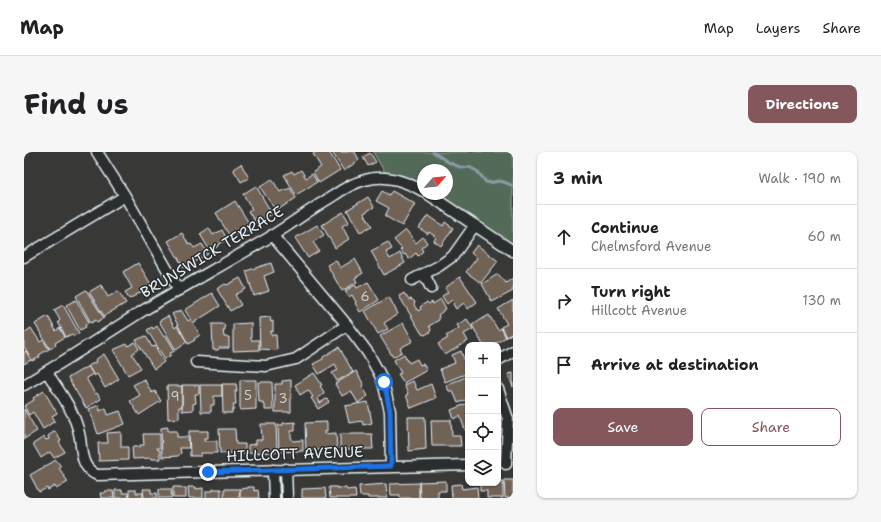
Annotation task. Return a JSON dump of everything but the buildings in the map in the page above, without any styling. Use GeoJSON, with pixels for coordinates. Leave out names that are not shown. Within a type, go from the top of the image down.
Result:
{"type":"FeatureCollection","features":[{"type":"Feature","properties":{"kind":"street"},"geometry":{"type":"LineString","coordinates":[[98,152],[179,290]]}},
{"type":"Feature","properties":{"kind":"street","name":"BRUNSWICK TERRACE"},"geometry":{"type":"LineString","coordinates":[[24,385],[146,309],[272,236],[325,200],[356,182],[367,179],[388,178],[400,180],[417,188]]}},
{"type":"Feature","properties":{"kind":"street"},"geometry":{"type":"LineString","coordinates":[[26,253],[125,196]]}},
{"type":"Feature","properties":{"kind":"street"},"geometry":{"type":"LineString","coordinates":[[437,200],[513,251]]}},
{"type":"Feature","properties":{"kind":"street"},"geometry":{"type":"LineString","coordinates":[[412,280],[439,266],[453,256],[475,225]]}},
{"type":"Feature","properties":{"kind":"street"},"geometry":{"type":"LineString","coordinates":[[272,236],[347,325],[368,354],[384,382],[390,411],[391,466]]}},
{"type":"Feature","properties":{"kind":"street"},"geometry":{"type":"LineString","coordinates":[[424,274],[431,288]]}},
{"type":"Feature","properties":{"kind":"street"},"geometry":{"type":"LineString","coordinates":[[196,362],[266,366],[296,359],[347,325]]}},
{"type":"Feature","properties":{"kind":"street"},"geometry":{"type":"LineString","coordinates":[[501,358],[513,351]]}},
{"type":"Feature","properties":{"kind":"street","name":"HILLCOTT AVENUE"},"geometry":{"type":"LineString","coordinates":[[47,372],[75,419],[80,435],[83,460],[87,468],[93,473],[100,475],[465,465]]}},
{"type":"Feature","properties":{"kind":"street"},"geometry":{"type":"LineString","coordinates":[[501,398],[508,419],[506,464]]}},
{"type":"Feature","properties":{"kind":"street"},"geometry":{"type":"LineString","coordinates":[[286,469],[287,498]]}},
{"type":"Feature","properties":{"kind":"street"},"geometry":{"type":"LineString","coordinates":[[273,470],[274,498]]}},
{"type":"Feature","properties":{"kind":"green space"},"geometry":{"type":"Polygon","coordinates":[[[373,152],[513,152],[513,251],[437,200],[453,200],[453,164],[417,164],[417,189],[388,178],[373,152]]]}},
{"type":"Feature","properties":{"kind":"waterway"},"geometry":{"type":"LineString","coordinates":[[433,152],[448,162],[462,168],[469,167],[477,171],[486,182],[489,183],[500,181],[513,186]]}},
{"type":"Feature","properties":{"kind":"route"},"geometry":{"type":"LineString","coordinates":[[208,472],[391,466],[390,411],[384,382]]}}]}
